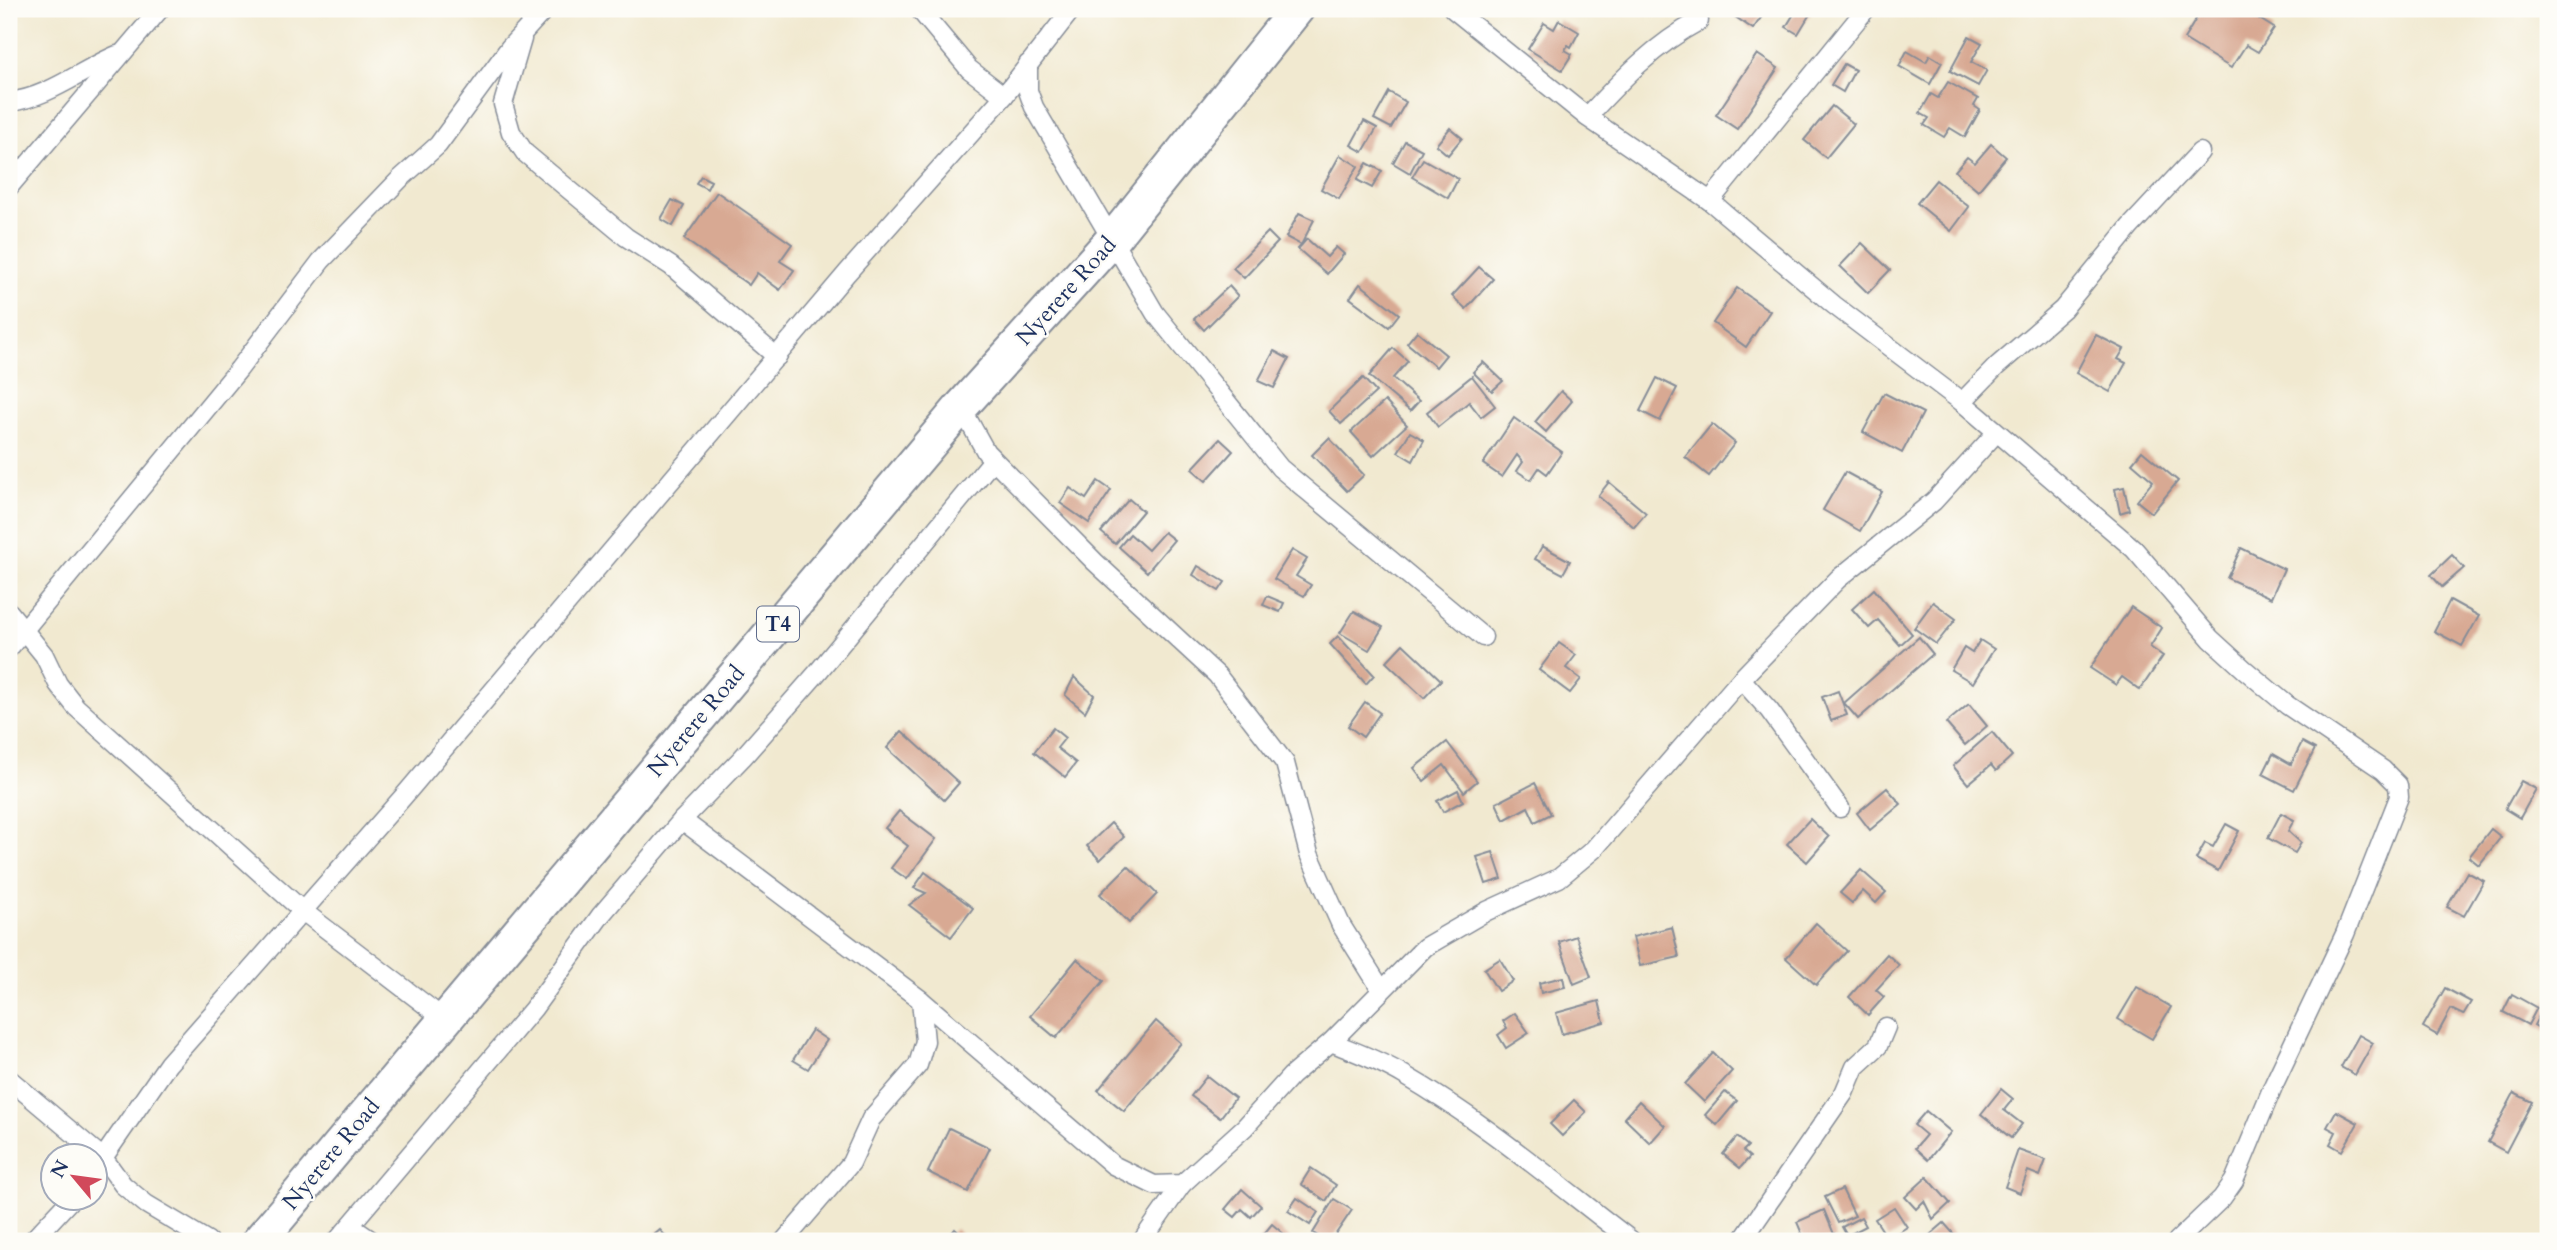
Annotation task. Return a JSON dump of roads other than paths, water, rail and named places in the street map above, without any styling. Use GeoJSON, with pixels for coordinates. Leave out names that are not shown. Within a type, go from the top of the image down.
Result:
{"type":"FeatureCollection","features":[{"type":"Feature","properties":{"kind":"highway","name":"Nyerere Road"},"geometry":{"type":"LineString","coordinates":[[259,1241],[961,407],[1111,241],[1297,9]]}},
{"type":"Feature","properties":{"kind":"street"},"geometry":{"type":"LineString","coordinates":[[9,187],[160,9]]}},
{"type":"Feature","properties":{"kind":"street"},"geometry":{"type":"LineString","coordinates":[[9,648],[230,380],[321,261],[391,188],[438,145],[456,117],[545,9]]}},
{"type":"Feature","properties":{"kind":"street"},"geometry":{"type":"LineString","coordinates":[[919,9],[970,69],[1004,96]]}},
{"type":"Feature","properties":{"kind":"street"},"geometry":{"type":"LineString","coordinates":[[108,1152],[161,1073],[304,912],[777,357],[1004,96],[1072,9]]}},
{"type":"Feature","properties":{"kind":"street"},"geometry":{"type":"LineString","coordinates":[[1453,9],[1587,117],[1710,201],[1834,305],[1962,402],[2134,549],[2211,639],[2244,669],[2287,705],[2383,770],[2398,785],[2399,797],[2345,934],[2279,1072],[2234,1181],[2212,1209],[2177,1241]]}},
{"type":"Feature","properties":{"kind":"street"},"geometry":{"type":"LineString","coordinates":[[1710,201],[1866,9]]}},
{"type":"Feature","properties":{"kind":"street"},"geometry":{"type":"LineString","coordinates":[[1587,117],[1648,54],[1699,21]]}},
{"type":"Feature","properties":{"kind":"street"},"geometry":{"type":"LineString","coordinates":[[524,32],[503,104],[511,132],[525,153],[626,237],[671,267],[777,357]]}},
{"type":"Feature","properties":{"kind":"street"},"geometry":{"type":"LineString","coordinates":[[9,102],[55,88],[88,67],[122,53]]}},
{"type":"Feature","properties":{"kind":"street"},"geometry":{"type":"LineString","coordinates":[[1028,64],[1028,90],[1034,107],[1156,313],[1280,468],[1483,637]]}},
{"type":"Feature","properties":{"kind":"street"},"geometry":{"type":"LineString","coordinates":[[1962,402],[1997,366],[2063,309],[2130,227],[2200,152]]}},
{"type":"Feature","properties":{"kind":"street"},"geometry":{"type":"LineString","coordinates":[[961,407],[993,460],[1096,562],[1217,675],[1285,763],[1309,854],[1341,925],[1381,989]]}},
{"type":"Feature","properties":{"kind":"street"},"geometry":{"type":"LineString","coordinates":[[1142,1241],[1182,1184],[1245,1127],[1291,1076],[1331,1042],[1381,989],[1441,936],[1559,878],[1580,861],[1741,679],[1839,579],[1934,501],[1996,433]]}},
{"type":"Feature","properties":{"kind":"street"},"geometry":{"type":"LineString","coordinates":[[337,1241],[533,1009],[601,915],[682,820],[743,757],[817,673],[993,460]]}},
{"type":"Feature","properties":{"kind":"street"},"geometry":{"type":"LineString","coordinates":[[9,612],[76,707],[304,912],[444,1019]]}},
{"type":"Feature","properties":{"kind":"street"},"geometry":{"type":"LineString","coordinates":[[1741,679],[1769,710],[1840,808]]}},
{"type":"Feature","properties":{"kind":"street"},"geometry":{"type":"LineString","coordinates":[[682,820],[920,1000],[1113,1165],[1154,1185],[1167,1187],[1182,1184]]}},
{"type":"Feature","properties":{"kind":"street"},"geometry":{"type":"LineString","coordinates":[[784,1241],[851,1163],[871,1119],[918,1065],[925,1041],[920,1000]]}},
{"type":"Feature","properties":{"kind":"street"},"geometry":{"type":"LineString","coordinates":[[1742,1241],[1844,1093],[1857,1063],[1878,1046],[1886,1027]]}},
{"type":"Feature","properties":{"kind":"street"},"geometry":{"type":"LineString","coordinates":[[1331,1042],[1383,1064],[1433,1094],[1489,1132],[1632,1241]]}},
{"type":"Feature","properties":{"kind":"street"},"geometry":{"type":"LineString","coordinates":[[9,1079],[75,1142]]}},
{"type":"Feature","properties":{"kind":"street"},"geometry":{"type":"LineString","coordinates":[[108,1172],[146,1204],[208,1241]]}},
{"type":"Feature","properties":{"kind":"street"},"geometry":{"type":"LineString","coordinates":[[32,1241],[59,1212]]}},
{"type":"Feature","properties":{"kind":"street"},"geometry":{"type":"LineString","coordinates":[[350,1226],[372,1241]]}}]}
